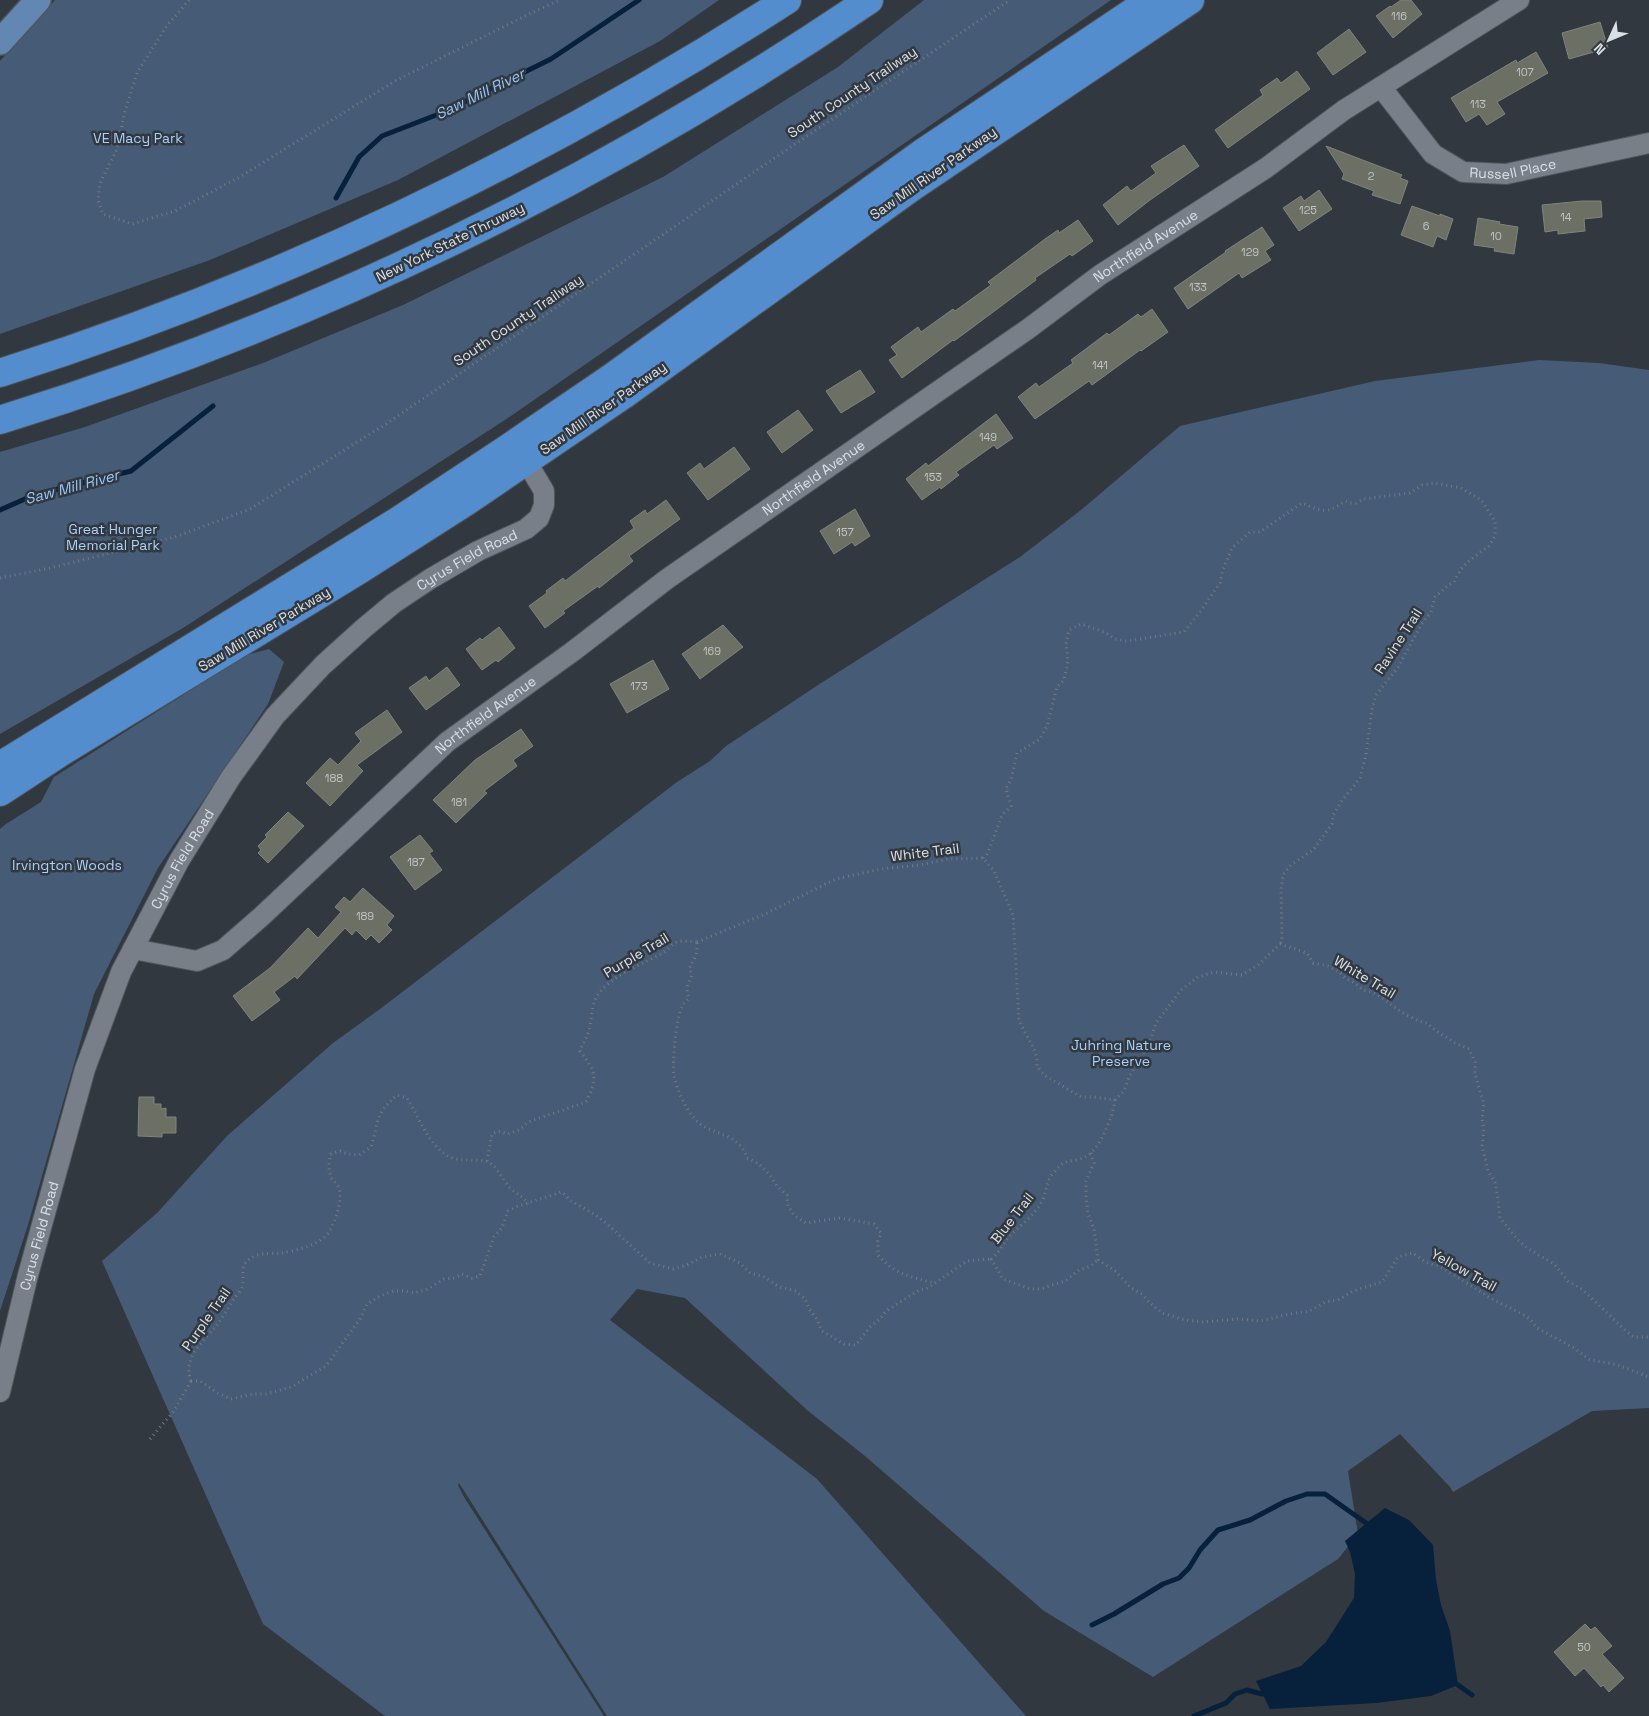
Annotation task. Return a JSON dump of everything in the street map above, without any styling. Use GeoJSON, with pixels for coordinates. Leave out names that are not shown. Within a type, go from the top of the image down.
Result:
{"type":"FeatureCollection","features":[{"type":"Feature","properties":{"kind":"highway"},"geometry":{"type":"LineString","coordinates":[[0,373],[90,343],[218,295],[286,268],[404,215],[576,127],[688,62],[787,0]]}},
{"type":"Feature","properties":{"kind":"highway","name":"New York State Thruway"},"geometry":{"type":"LineString","coordinates":[[0,420],[132,377],[252,331],[372,279],[488,224],[604,164],[660,132],[763,70],[869,0]]}},
{"type":"Feature","properties":{"kind":"highway","name":"Saw Mill River Parkway"},"geometry":{"type":"LineString","coordinates":[[0,766],[398,521],[504,451],[656,346],[921,154],[1151,0]]}},
{"type":"Feature","properties":{"kind":"highway","name":"Saw Mill River Parkway"},"geometry":{"type":"LineString","coordinates":[[0,792],[61,752],[360,570],[526,461],[671,361],[927,176],[1190,0]]}},
{"type":"Feature","properties":{"kind":"main road"},"geometry":{"type":"LineString","coordinates":[[0,42],[38,0]]}},
{"type":"Feature","properties":{"kind":"street","name":"Northfield Avenue"},"geometry":{"type":"LineString","coordinates":[[133,949],[197,961],[223,950],[447,742],[572,652],[666,579],[1028,329],[1100,274],[1266,168],[1344,110],[1519,0]]}},
{"type":"Feature","properties":{"kind":"street","name":"Russell Place"},"geometry":{"type":"LineString","coordinates":[[1381,87],[1434,154],[1463,172],[1506,174],[1649,143]]}},
{"type":"Feature","properties":{"kind":"street","name":"Cyrus Field Road"},"geometry":{"type":"LineString","coordinates":[[0,1392],[28,1275],[85,1069],[121,972],[179,860],[230,777],[274,716],[323,665],[364,628],[430,578],[526,529],[539,518],[544,505],[544,491],[526,461]]}},
{"type":"Feature","properties":{"kind":"path"},"geometry":{"type":"LineString","coordinates":[[189,0],[166,27],[137,73],[116,149],[100,183],[98,200],[103,214],[132,224],[175,211],[247,173],[395,81],[560,0]]}},
{"type":"Feature","properties":{"kind":"path","name":"South County Trailway"},"geometry":{"type":"LineString","coordinates":[[0,578],[50,568],[175,536],[250,509],[386,424],[798,142],[1010,0]]}},
{"type":"Feature","properties":{"kind":"path","name":"Ravine Trail"},"geometry":{"type":"LineString","coordinates":[[983,858],[988,853],[1002,815],[1011,806],[1006,788],[1011,780],[1017,753],[1040,739],[1047,726],[1057,687],[1064,680],[1068,661],[1066,644],[1069,630],[1080,624],[1104,632],[1115,639],[1127,641],[1184,632],[1220,583],[1232,548],[1250,532],[1260,532],[1302,503],[1322,511],[1332,510],[1344,501],[1356,503],[1364,499],[1391,496],[1410,492],[1422,485],[1435,483],[1461,488],[1481,500],[1495,521],[1495,536],[1489,546],[1470,560],[1461,570],[1454,582],[1435,597],[1431,612],[1421,625],[1398,667],[1376,695],[1372,709],[1366,755],[1360,778],[1341,802],[1333,815],[1332,824],[1314,849],[1291,865],[1283,875],[1281,889],[1282,940],[1280,944]]}},
{"type":"Feature","properties":{"kind":"path"},"geometry":{"type":"LineString","coordinates":[[983,858],[994,871],[1012,915],[1019,1020],[1038,1056],[1037,1066],[1044,1075],[1081,1097],[1115,1100]]}},
{"type":"Feature","properties":{"kind":"path","name":"White Trail"},"geometry":{"type":"LineString","coordinates":[[696,942],[765,914],[836,879],[881,869],[920,865],[948,859],[983,858]]}},
{"type":"Feature","properties":{"kind":"path"},"geometry":{"type":"LineString","coordinates":[[696,942],[697,947],[694,961],[689,969],[692,979],[687,988],[689,998],[682,1005],[678,1016],[674,1075],[684,1102],[693,1118],[704,1127],[730,1137],[744,1148],[748,1158],[759,1164],[787,1195],[788,1206],[795,1216],[806,1223],[840,1218],[874,1224],[881,1233],[878,1241],[878,1256],[885,1264],[902,1275],[936,1283]]}},
{"type":"Feature","properties":{"kind":"path","name":"Purple Trail"},"geometry":{"type":"LineString","coordinates":[[191,1381],[189,1376],[190,1364],[194,1352],[204,1338],[218,1324],[242,1287],[242,1270],[247,1261],[258,1255],[287,1252],[322,1240],[330,1230],[340,1204],[339,1187],[331,1176],[329,1162],[331,1154],[340,1152],[359,1154],[371,1147],[376,1132],[377,1118],[384,1106],[397,1095],[407,1098],[438,1148],[451,1158],[487,1162],[492,1134],[498,1131],[508,1134],[519,1130],[528,1122],[537,1118],[586,1102],[595,1081],[593,1071],[580,1051],[589,1033],[596,997],[612,980],[663,953],[676,943],[696,942]]}},
{"type":"Feature","properties":{"kind":"path"},"geometry":{"type":"LineString","coordinates":[[150,1439],[173,1412],[191,1381],[200,1381],[231,1399],[253,1394],[266,1394],[291,1387],[326,1366],[360,1319],[367,1304],[380,1296],[394,1292],[405,1291],[414,1293],[426,1290],[444,1279],[455,1278],[462,1274],[472,1278],[480,1276],[494,1237],[502,1228],[508,1211],[562,1192],[571,1201],[606,1223],[650,1264],[673,1269],[687,1265],[702,1257],[720,1254],[740,1263],[750,1273],[765,1277],[779,1287],[796,1291],[805,1299],[822,1331],[844,1344],[856,1345],[886,1310],[921,1289],[926,1289],[936,1283],[967,1261],[991,1259],[1003,1279],[1030,1289],[1040,1289],[1064,1281],[1098,1260],[1094,1229],[1088,1214],[1086,1196],[1086,1181],[1094,1163],[1091,1153],[1096,1147],[1114,1111],[1115,1100],[1124,1091],[1130,1075],[1148,1044],[1156,1022],[1181,990],[1198,977],[1214,972],[1242,975],[1258,965],[1280,944]]}},
{"type":"Feature","properties":{"kind":"path","name":"White Trail"},"geometry":{"type":"LineString","coordinates":[[1280,944],[1306,953],[1313,963],[1328,966],[1339,971],[1345,978],[1363,990],[1381,997],[1401,1012],[1427,1023],[1455,1043],[1469,1049],[1475,1062],[1475,1074],[1484,1104],[1482,1146],[1488,1172],[1496,1184],[1500,1218],[1526,1248],[1554,1264],[1568,1281],[1583,1290],[1626,1331],[1634,1337],[1649,1337]]}},
{"type":"Feature","properties":{"kind":"path","name":"Blue Trail"},"geometry":{"type":"LineString","coordinates":[[991,1259],[998,1254],[1009,1236],[1024,1224],[1037,1208],[1043,1198],[1046,1183],[1064,1161],[1084,1158],[1091,1153]]}},
{"type":"Feature","properties":{"kind":"path"},"geometry":{"type":"LineString","coordinates":[[487,1162],[495,1168],[512,1190],[523,1196],[528,1204]]}},
{"type":"Feature","properties":{"kind":"path","name":"Yellow Trail"},"geometry":{"type":"LineString","coordinates":[[1098,1260],[1115,1271],[1131,1288],[1142,1294],[1162,1313],[1194,1321],[1237,1319],[1260,1321],[1310,1311],[1325,1302],[1338,1300],[1353,1291],[1382,1282],[1398,1257],[1412,1253],[1425,1262],[1441,1267],[1492,1299],[1524,1315],[1537,1328],[1574,1348],[1590,1360],[1615,1364],[1649,1377]]}},
{"type":"Feature","properties":{"kind":"green space","name":"VE Macy Park"},"geometry":{"type":"Polygon","coordinates":[[[55,0],[719,0],[660,41],[398,180],[210,260],[0,334],[0,61],[55,0]]]}},
{"type":"Feature","properties":{"kind":"green space","name":"Great Hunger Memorial Park"},"geometry":{"type":"Polygon","coordinates":[[[924,0],[1111,0],[505,420],[183,628],[0,734],[0,452],[85,427],[263,363],[403,305],[663,177],[838,67],[924,0]]]}},
{"type":"Feature","properties":{"kind":"green space","name":"Juhring Nature Preserve"},"geometry":{"type":"Polygon","coordinates":[[[1539,360],[1599,363],[1649,370],[1649,1408],[1592,1411],[1453,1492],[1400,1434],[1348,1471],[1358,1534],[1338,1559],[1153,1677],[1044,1611],[865,1456],[807,1410],[685,1298],[637,1289],[610,1320],[817,1479],[1026,1716],[607,1716],[459,1483],[458,1485],[464,1497],[604,1716],[385,1716],[263,1624],[102,1261],[158,1212],[227,1136],[333,1043],[677,782],[710,761],[726,746],[818,685],[1020,557],[1081,510],[1180,426],[1375,381],[1539,360]]]}},
{"type":"Feature","properties":{"kind":"green space","name":"Irvington Woods"},"geometry":{"type":"Polygon","coordinates":[[[269,649],[284,662],[268,704],[158,868],[94,994],[28,1225],[0,1311],[0,829],[41,802],[54,777],[246,655],[269,649]]]}},
{"type":"Feature","properties":{"kind":"shaded area"},"geometry":{"type":"Polygon","coordinates":[[[1385,1508],[1409,1520],[1433,1545],[1436,1580],[1441,1605],[1450,1631],[1458,1685],[1431,1696],[1376,1703],[1270,1709],[1256,1681],[1301,1666],[1326,1642],[1354,1598],[1355,1574],[1350,1552],[1345,1541],[1385,1508]]]}},
{"type":"Feature","properties":{"kind":"building"},"geometry":{"type":"Polygon","coordinates":[[[1401,0],[1411,0],[1422,14],[1393,38],[1376,16],[1401,0]]]}},
{"type":"Feature","properties":{"kind":"building"},"geometry":{"type":"Polygon","coordinates":[[[1600,22],[1608,48],[1569,59],[1562,33],[1600,22]]]}},
{"type":"Feature","properties":{"kind":"building"},"geometry":{"type":"Polygon","coordinates":[[[1349,29],[1366,52],[1333,75],[1317,53],[1349,29]]]}},
{"type":"Feature","properties":{"kind":"building"},"geometry":{"type":"Polygon","coordinates":[[[1536,52],[1548,73],[1497,102],[1505,114],[1487,125],[1479,114],[1466,122],[1451,98],[1516,60],[1517,63],[1536,52]]]}},
{"type":"Feature","properties":{"kind":"building"},"geometry":{"type":"Polygon","coordinates":[[[1297,71],[1310,89],[1228,148],[1215,130],[1263,95],[1260,90],[1277,78],[1281,83],[1297,71]]]}},
{"type":"Feature","properties":{"kind":"building"},"geometry":{"type":"Polygon","coordinates":[[[1184,145],[1199,166],[1118,225],[1103,205],[1127,186],[1131,191],[1156,173],[1151,166],[1184,145]]]}},
{"type":"Feature","properties":{"kind":"building"},"geometry":{"type":"Polygon","coordinates":[[[1326,146],[1402,175],[1400,178],[1408,181],[1400,204],[1372,195],[1374,191],[1342,179],[1344,174],[1326,146]]]}},
{"type":"Feature","properties":{"kind":"building"},"geometry":{"type":"Polygon","coordinates":[[[1319,190],[1332,209],[1299,231],[1283,208],[1301,196],[1304,201],[1319,190]]]}},
{"type":"Feature","properties":{"kind":"building"},"geometry":{"type":"Polygon","coordinates":[[[1601,201],[1602,217],[1584,219],[1585,231],[1558,234],[1558,230],[1545,232],[1542,205],[1601,201]]]}},
{"type":"Feature","properties":{"kind":"building"},"geometry":{"type":"Polygon","coordinates":[[[1412,206],[1453,219],[1446,240],[1437,236],[1433,247],[1401,235],[1412,206]]]}},
{"type":"Feature","properties":{"kind":"building"},"geometry":{"type":"Polygon","coordinates":[[[1478,218],[1518,227],[1514,254],[1494,251],[1495,248],[1474,245],[1478,218]]]}},
{"type":"Feature","properties":{"kind":"building"},"geometry":{"type":"Polygon","coordinates":[[[1078,220],[1093,241],[1035,278],[1036,280],[902,378],[889,360],[897,355],[891,347],[918,327],[921,332],[953,309],[955,311],[991,285],[988,282],[1045,239],[1058,230],[1059,233],[1078,220]]]}},
{"type":"Feature","properties":{"kind":"building"},"geometry":{"type":"Polygon","coordinates":[[[1262,227],[1274,245],[1265,251],[1271,260],[1242,278],[1239,273],[1188,309],[1174,288],[1262,227]]]}},
{"type":"Feature","properties":{"kind":"building"},"geometry":{"type":"Polygon","coordinates":[[[1152,309],[1168,332],[1092,385],[1089,381],[1035,419],[1018,397],[1036,383],[1039,387],[1073,363],[1071,360],[1107,333],[1109,335],[1138,314],[1141,317],[1152,309]]]}},
{"type":"Feature","properties":{"kind":"building"},"geometry":{"type":"Polygon","coordinates":[[[860,370],[875,392],[841,413],[826,391],[860,370]]]}},
{"type":"Feature","properties":{"kind":"building"},"geometry":{"type":"Polygon","coordinates":[[[798,410],[813,430],[782,453],[767,432],[798,410]]]}},
{"type":"Feature","properties":{"kind":"building"},"geometry":{"type":"Polygon","coordinates":[[[996,414],[1013,438],[997,449],[994,445],[956,472],[959,475],[941,489],[940,487],[922,500],[906,479],[926,463],[928,466],[996,414]]]}},
{"type":"Feature","properties":{"kind":"building"},"geometry":{"type":"Polygon","coordinates":[[[734,447],[750,469],[708,500],[687,473],[700,463],[704,469],[734,447]]]}},
{"type":"Feature","properties":{"kind":"building"},"geometry":{"type":"Polygon","coordinates":[[[666,500],[680,519],[629,556],[633,561],[599,588],[598,586],[563,611],[565,613],[545,628],[529,606],[563,578],[565,581],[634,528],[630,521],[645,510],[647,514],[666,500]]]}},
{"type":"Feature","properties":{"kind":"building"},"geometry":{"type":"Polygon","coordinates":[[[855,509],[870,536],[855,546],[852,542],[834,554],[820,531],[855,509]]]}},
{"type":"Feature","properties":{"kind":"building"},"geometry":{"type":"Polygon","coordinates":[[[723,625],[743,647],[700,679],[682,654],[723,625]]]}},
{"type":"Feature","properties":{"kind":"building"},"geometry":{"type":"Polygon","coordinates":[[[499,627],[515,648],[498,662],[496,660],[482,670],[466,649],[499,627]]]}},
{"type":"Feature","properties":{"kind":"building"},"geometry":{"type":"Polygon","coordinates":[[[653,660],[669,689],[627,713],[610,684],[653,660]]]}},
{"type":"Feature","properties":{"kind":"building"},"geometry":{"type":"Polygon","coordinates":[[[447,667],[460,685],[426,710],[409,688],[426,676],[429,681],[447,667]]]}},
{"type":"Feature","properties":{"kind":"building"},"geometry":{"type":"Polygon","coordinates":[[[387,710],[402,732],[357,765],[363,771],[330,806],[306,783],[330,758],[338,765],[361,741],[355,733],[387,710]]]}},
{"type":"Feature","properties":{"kind":"building"},"geometry":{"type":"Polygon","coordinates":[[[521,729],[533,746],[513,760],[517,766],[484,791],[487,793],[456,823],[433,800],[475,760],[521,729]]]}},
{"type":"Feature","properties":{"kind":"building"},"geometry":{"type":"Polygon","coordinates":[[[288,812],[304,826],[268,863],[258,853],[261,850],[258,846],[267,837],[265,835],[288,812]]]}},
{"type":"Feature","properties":{"kind":"building"},"geometry":{"type":"Polygon","coordinates":[[[420,835],[433,851],[429,853],[442,870],[415,890],[390,857],[420,835]]]}},
{"type":"Feature","properties":{"kind":"building"},"geometry":{"type":"Polygon","coordinates":[[[363,888],[394,916],[387,925],[392,930],[379,943],[371,935],[366,940],[356,930],[352,935],[345,928],[297,979],[295,976],[274,992],[280,1000],[252,1021],[233,996],[270,968],[308,928],[318,938],[341,912],[335,907],[344,897],[350,902],[363,888]]]}},
{"type":"Feature","properties":{"kind":"building"},"geometry":{"type":"Polygon","coordinates":[[[139,1097],[154,1097],[154,1104],[161,1104],[161,1109],[166,1108],[166,1117],[176,1117],[176,1133],[162,1133],[162,1137],[138,1136],[139,1097]]]}},
{"type":"Feature","properties":{"kind":"building"},"geometry":{"type":"Polygon","coordinates":[[[1585,1624],[1591,1630],[1595,1627],[1612,1646],[1602,1654],[1624,1678],[1609,1692],[1603,1685],[1601,1687],[1584,1668],[1575,1676],[1554,1652],[1585,1624]]]}},
{"type":"Feature","properties":{"kind":"waterway","name":"Saw Mill River"},"geometry":{"type":"LineString","coordinates":[[336,198],[359,157],[382,136],[444,112],[551,59],[639,0]]}},
{"type":"Feature","properties":{"kind":"waterway","name":"Saw Mill River"},"geometry":{"type":"LineString","coordinates":[[0,510],[34,495],[131,471],[213,406]]}},
{"type":"Feature","properties":{"kind":"waterway"},"geometry":{"type":"LineString","coordinates":[[1092,1625],[1163,1584],[1179,1578],[1218,1530],[1250,1520],[1286,1501],[1307,1494],[1325,1494],[1366,1523]]}},
{"type":"Feature","properties":{"kind":"waterway"},"geometry":{"type":"LineString","coordinates":[[1458,1685],[1472,1695]]}},
{"type":"Feature","properties":{"kind":"waterway"},"geometry":{"type":"LineString","coordinates":[[1194,1716],[1226,1703],[1235,1694],[1247,1690],[1262,1694]]}}]}
